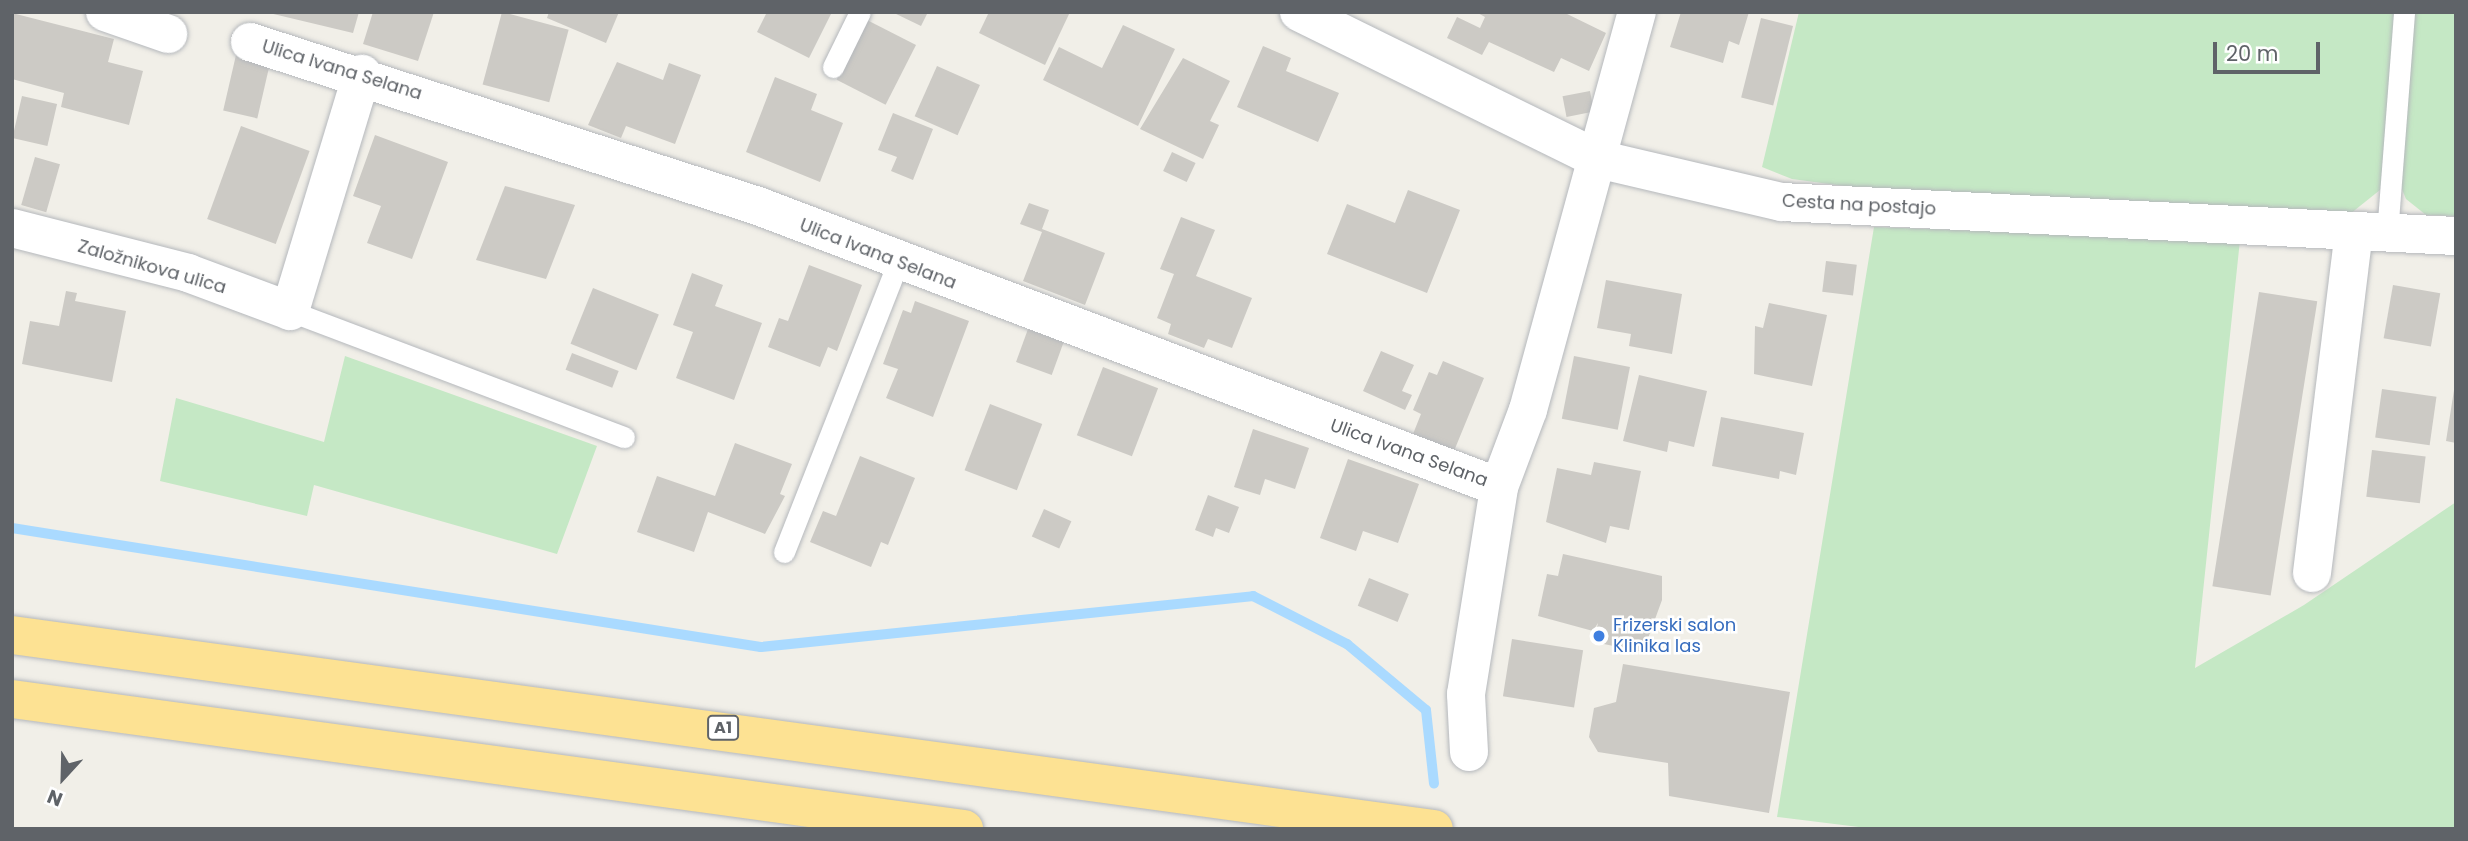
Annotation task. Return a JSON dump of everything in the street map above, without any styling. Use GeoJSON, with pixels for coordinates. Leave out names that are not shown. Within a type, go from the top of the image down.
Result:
{"type":"FeatureCollection","features":[{"type":"Feature","properties":{"kind":"highway","name":"A1"},"geometry":{"type":"LineString","coordinates":[[12,635],[1434,829]]}},
{"type":"Feature","properties":{"kind":"highway"},"geometry":{"type":"LineString","coordinates":[[12,699],[964,829]]}},
{"type":"Feature","properties":{"kind":"street"},"geometry":{"type":"LineString","coordinates":[[105,12],[168,34]]}},
{"type":"Feature","properties":{"kind":"street","name":"Cesta na postajo"},"geometry":{"type":"LineString","coordinates":[[1299,12],[1598,159],[1782,202],[2370,234],[2456,236]]}},
{"type":"Feature","properties":{"kind":"street","name":"Ulica Ivana Selana"},"geometry":{"type":"LineString","coordinates":[[1469,752],[1466,694],[1499,487],[1528,410],[1637,12]]}},
{"type":"Feature","properties":{"kind":"street","name":"Ulica Ivana Selana"},"geometry":{"type":"LineString","coordinates":[[250,42],[362,74],[758,206],[898,262],[1499,487]]}},
{"type":"Feature","properties":{"kind":"street"},"geometry":{"type":"LineString","coordinates":[[290,311],[362,74]]}},
{"type":"Feature","properties":{"kind":"street","name":"Založnikova ulica"},"geometry":{"type":"LineString","coordinates":[[12,228],[188,273],[290,311]]}},
{"type":"Feature","properties":{"kind":"street"},"geometry":{"type":"LineString","coordinates":[[2312,573],[2370,234]]}},
{"type":"Feature","properties":{"kind":"lane"},"geometry":{"type":"LineString","coordinates":[[833,68],[860,12]]}},
{"type":"Feature","properties":{"kind":"lane"},"geometry":{"type":"LineString","coordinates":[[2370,234],[2404,12]]}},
{"type":"Feature","properties":{"kind":"lane"},"geometry":{"type":"LineString","coordinates":[[784,552],[898,262]]}},
{"type":"Feature","properties":{"kind":"lane"},"geometry":{"type":"LineString","coordinates":[[290,311],[624,437]]}},
{"type":"Feature","properties":{"kind":"green space"},"geometry":{"type":"Polygon","coordinates":[[[1799,12],[2398,12],[2380,190],[2350,214],[1874,190],[1792,179],[1762,167],[1799,12]]]}},
{"type":"Feature","properties":{"kind":"green space"},"geometry":{"type":"Polygon","coordinates":[[[2412,12],[2456,12],[2456,216],[2426,215],[2406,199],[2399,182],[2412,12]]]}},
{"type":"Feature","properties":{"kind":"green space"},"geometry":{"type":"Polygon","coordinates":[[[1874,227],[2240,240],[2195,668],[2304,605],[2456,502],[2456,829],[1875,829],[1777,817],[1874,227]]]}},
{"type":"Feature","properties":{"kind":"green space"},"geometry":{"type":"Polygon","coordinates":[[[345,356],[597,446],[557,554],[314,485],[307,516],[160,481],[176,398],[324,442],[345,356]]]}},
{"type":"Feature","properties":{"kind":"building"},"geometry":{"type":"Polygon","coordinates":[[[265,12],[359,12],[353,33],[265,12]]]}},
{"type":"Feature","properties":{"kind":"building"},"geometry":{"type":"Polygon","coordinates":[[[373,12],[434,12],[418,61],[363,44],[373,12]]]}},
{"type":"Feature","properties":{"kind":"building"},"geometry":{"type":"Polygon","coordinates":[[[502,12],[569,30],[549,102],[483,84],[502,12]]]}},
{"type":"Feature","properties":{"kind":"building"},"geometry":{"type":"Polygon","coordinates":[[[549,12],[619,12],[606,43],[547,18],[549,12]]]}},
{"type":"Feature","properties":{"kind":"building"},"geometry":{"type":"Polygon","coordinates":[[[767,12],[832,12],[809,58],[757,32],[767,12]]]}},
{"type":"Feature","properties":{"kind":"building"},"geometry":{"type":"Polygon","coordinates":[[[892,12],[928,12],[921,26],[892,12]]]}},
{"type":"Feature","properties":{"kind":"building"},"geometry":{"type":"Polygon","coordinates":[[[989,12],[1070,12],[1045,65],[979,33],[989,12]]]}},
{"type":"Feature","properties":{"kind":"building"},"geometry":{"type":"Polygon","coordinates":[[[1476,12],[1563,12],[1606,33],[1589,71],[1561,58],[1554,72],[1489,42],[1482,55],[1447,38],[1457,17],[1480,28],[1485,17],[1476,12]]]}},
{"type":"Feature","properties":{"kind":"building"},"geometry":{"type":"Polygon","coordinates":[[[1681,12],[1749,12],[1739,45],[1729,41],[1723,63],[1670,47],[1681,12]]]}},
{"type":"Feature","properties":{"kind":"building"},"geometry":{"type":"Polygon","coordinates":[[[12,13],[114,39],[108,62],[143,71],[129,125],[61,107],[64,93],[12,79],[12,13]]]}},
{"type":"Feature","properties":{"kind":"building"},"geometry":{"type":"Polygon","coordinates":[[[1761,18],[1793,26],[1773,106],[1741,98],[1761,18]]]}},
{"type":"Feature","properties":{"kind":"building"},"geometry":{"type":"Polygon","coordinates":[[[867,20],[916,45],[886,105],[837,80],[867,20]]]}},
{"type":"Feature","properties":{"kind":"building"},"geometry":{"type":"Polygon","coordinates":[[[1123,25],[1175,49],[1138,126],[1043,80],[1059,47],[1102,68],[1123,25]]]}},
{"type":"Feature","properties":{"kind":"building"},"geometry":{"type":"Polygon","coordinates":[[[1263,46],[1291,58],[1286,71],[1339,93],[1318,142],[1237,107],[1263,46]]]}},
{"type":"Feature","properties":{"kind":"building"},"geometry":{"type":"Polygon","coordinates":[[[236,55],[270,63],[257,118],[223,111],[236,55]]]}},
{"type":"Feature","properties":{"kind":"building"},"geometry":{"type":"Polygon","coordinates":[[[1183,58],[1230,81],[1210,121],[1219,125],[1203,159],[1140,129],[1183,58]]]}},
{"type":"Feature","properties":{"kind":"building"},"geometry":{"type":"Polygon","coordinates":[[[617,62],[663,80],[669,63],[701,75],[675,144],[626,126],[621,138],[588,125],[617,62]]]}},
{"type":"Feature","properties":{"kind":"building"},"geometry":{"type":"Polygon","coordinates":[[[937,66],[980,85],[958,135],[915,116],[937,66]]]}},
{"type":"Feature","properties":{"kind":"building"},"geometry":{"type":"Polygon","coordinates":[[[775,77],[817,94],[811,110],[843,123],[820,182],[746,152],[775,77]]]}},
{"type":"Feature","properties":{"kind":"building"},"geometry":{"type":"Polygon","coordinates":[[[1590,91],[1594,112],[1567,117],[1563,96],[1590,91]]]}},
{"type":"Feature","properties":{"kind":"building"},"geometry":{"type":"Polygon","coordinates":[[[22,96],[57,104],[47,146],[12,138],[22,96]]]}},
{"type":"Feature","properties":{"kind":"building"},"geometry":{"type":"Polygon","coordinates":[[[893,113],[933,129],[913,180],[891,171],[897,157],[878,150],[893,113]]]}},
{"type":"Feature","properties":{"kind":"building"},"geometry":{"type":"Polygon","coordinates":[[[241,126],[310,151],[276,244],[207,219],[241,126]]]}},
{"type":"Feature","properties":{"kind":"building"},"geometry":{"type":"Polygon","coordinates":[[[375,135],[448,162],[412,259],[367,243],[381,206],[353,196],[375,135]]]}},
{"type":"Feature","properties":{"kind":"building"},"geometry":{"type":"Polygon","coordinates":[[[1172,152],[1196,163],[1187,182],[1163,171],[1172,152]]]}},
{"type":"Feature","properties":{"kind":"building"},"geometry":{"type":"Polygon","coordinates":[[[35,157],[60,164],[46,212],[21,205],[35,157]]]}},
{"type":"Feature","properties":{"kind":"building"},"geometry":{"type":"Polygon","coordinates":[[[505,186],[575,205],[546,279],[476,260],[505,186]]]}},
{"type":"Feature","properties":{"kind":"building"},"geometry":{"type":"Polygon","coordinates":[[[1408,190],[1460,210],[1427,293],[1327,254],[1347,204],[1395,223],[1408,190]]]}},
{"type":"Feature","properties":{"kind":"building"},"geometry":{"type":"Polygon","coordinates":[[[1029,203],[1049,210],[1042,229],[1105,253],[1085,305],[1023,281],[1042,232],[1020,224],[1029,203]]]}},
{"type":"Feature","properties":{"kind":"building"},"geometry":{"type":"Polygon","coordinates":[[[1181,217],[1215,230],[1196,276],[1252,298],[1232,348],[1208,339],[1204,348],[1168,334],[1171,324],[1157,318],[1174,274],[1160,269],[1181,217]]]}},
{"type":"Feature","properties":{"kind":"building"},"geometry":{"type":"Polygon","coordinates":[[[1826,261],[1857,265],[1853,296],[1822,292],[1826,261]]]}},
{"type":"Feature","properties":{"kind":"building"},"geometry":{"type":"Polygon","coordinates":[[[809,265],[862,285],[837,351],[828,347],[820,367],[768,347],[779,318],[788,321],[809,265]]]}},
{"type":"Feature","properties":{"kind":"building"},"geometry":{"type":"Polygon","coordinates":[[[692,273],[723,285],[715,306],[762,323],[734,400],[676,378],[693,332],[673,325],[692,273]]]}},
{"type":"Feature","properties":{"kind":"building"},"geometry":{"type":"Polygon","coordinates":[[[1606,280],[1682,294],[1672,354],[1629,346],[1631,334],[1597,328],[1606,280]]]}},
{"type":"Feature","properties":{"kind":"building"},"geometry":{"type":"Polygon","coordinates":[[[2393,285],[2440,293],[2431,347],[2384,338],[2393,285]]]}},
{"type":"Feature","properties":{"kind":"building"},"geometry":{"type":"Polygon","coordinates":[[[593,288],[659,315],[636,370],[571,344],[593,288]]]}},
{"type":"Feature","properties":{"kind":"building"},"geometry":{"type":"Polygon","coordinates":[[[66,291],[77,293],[75,301],[126,311],[112,382],[22,364],[30,321],[59,326],[66,291]]]}},
{"type":"Feature","properties":{"kind":"building"},"geometry":{"type":"Polygon","coordinates":[[[2259,292],[2317,301],[2271,596],[2212,586],[2259,292]]]}},
{"type":"Feature","properties":{"kind":"building"},"geometry":{"type":"Polygon","coordinates":[[[915,301],[969,321],[933,417],[886,398],[898,369],[883,364],[903,310],[911,313],[915,301]]]}},
{"type":"Feature","properties":{"kind":"building"},"geometry":{"type":"Polygon","coordinates":[[[1769,303],[1827,315],[1812,386],[1754,374],[1755,326],[1763,328],[1769,303]]]}},
{"type":"Feature","properties":{"kind":"building"},"geometry":{"type":"Polygon","coordinates":[[[1028,329],[1064,342],[1052,375],[1016,362],[1028,329]]]}},
{"type":"Feature","properties":{"kind":"building"},"geometry":{"type":"Polygon","coordinates":[[[1381,351],[1414,365],[1402,391],[1412,395],[1405,410],[1363,391],[1381,351]]]}},
{"type":"Feature","properties":{"kind":"building"},"geometry":{"type":"Polygon","coordinates":[[[572,353],[619,371],[612,388],[566,370],[572,353]]]}},
{"type":"Feature","properties":{"kind":"building"},"geometry":{"type":"Polygon","coordinates":[[[1574,356],[1630,367],[1618,430],[1562,419],[1574,356]]]}},
{"type":"Feature","properties":{"kind":"building"},"geometry":{"type":"Polygon","coordinates":[[[1443,361],[1484,378],[1454,451],[1413,434],[1421,414],[1413,410],[1429,372],[1437,375],[1443,361]]]}},
{"type":"Feature","properties":{"kind":"building"},"geometry":{"type":"Polygon","coordinates":[[[1103,367],[1158,388],[1132,456],[1077,435],[1103,367]]]}},
{"type":"Feature","properties":{"kind":"building"},"geometry":{"type":"Polygon","coordinates":[[[1639,375],[1707,391],[1694,447],[1669,441],[1667,452],[1623,441],[1639,375]]]}},
{"type":"Feature","properties":{"kind":"building"},"geometry":{"type":"Polygon","coordinates":[[[2382,389],[2436,397],[2430,445],[2375,438],[2382,389]]]}},
{"type":"Feature","properties":{"kind":"building"},"geometry":{"type":"Polygon","coordinates":[[[2456,390],[2456,443],[2446,441],[2456,390]]]}},
{"type":"Feature","properties":{"kind":"building"},"geometry":{"type":"Polygon","coordinates":[[[990,404],[1042,424],[1017,490],[965,470],[990,404]]]}},
{"type":"Feature","properties":{"kind":"building"},"geometry":{"type":"Polygon","coordinates":[[[1721,417],[1804,433],[1796,475],[1780,471],[1779,479],[1712,466],[1721,417]]]}},
{"type":"Feature","properties":{"kind":"building"},"geometry":{"type":"Polygon","coordinates":[[[1253,429],[1309,448],[1295,489],[1265,479],[1260,495],[1234,487],[1253,429]]]}},
{"type":"Feature","properties":{"kind":"building"},"geometry":{"type":"Polygon","coordinates":[[[735,443],[792,464],[780,494],[785,496],[765,534],[708,512],[694,552],[637,532],[657,476],[715,496],[735,443]]]}},
{"type":"Feature","properties":{"kind":"building"},"geometry":{"type":"Polygon","coordinates":[[[2372,450],[2426,457],[2420,503],[2366,497],[2372,450]]]}},
{"type":"Feature","properties":{"kind":"building"},"geometry":{"type":"Polygon","coordinates":[[[860,456],[915,478],[888,545],[881,542],[871,567],[810,542],[823,511],[836,516],[860,456]]]}},
{"type":"Feature","properties":{"kind":"building"},"geometry":{"type":"Polygon","coordinates":[[[1348,459],[1419,484],[1398,543],[1363,531],[1356,551],[1320,538],[1348,459]]]}},
{"type":"Feature","properties":{"kind":"building"},"geometry":{"type":"Polygon","coordinates":[[[1594,462],[1641,471],[1629,530],[1610,526],[1606,543],[1546,522],[1557,468],[1591,475],[1594,462]]]}},
{"type":"Feature","properties":{"kind":"building"},"geometry":{"type":"Polygon","coordinates":[[[1208,495],[1239,507],[1229,533],[1216,528],[1213,537],[1195,530],[1208,495]]]}},
{"type":"Feature","properties":{"kind":"building"},"geometry":{"type":"Polygon","coordinates":[[[1044,509],[1071,521],[1059,549],[1032,536],[1044,509]]]}},
{"type":"Feature","properties":{"kind":"building"},"geometry":{"type":"Polygon","coordinates":[[[1563,554],[1662,576],[1662,600],[1643,652],[1594,642],[1598,623],[1593,631],[1538,616],[1547,574],[1558,576],[1563,554]]]}},
{"type":"Feature","properties":{"kind":"building"},"geometry":{"type":"Polygon","coordinates":[[[1369,578],[1409,594],[1398,622],[1358,606],[1369,578]]]}},
{"type":"Feature","properties":{"kind":"building"},"geometry":{"type":"Polygon","coordinates":[[[1512,639],[1583,650],[1574,708],[1503,696],[1512,639]]]}},
{"type":"Feature","properties":{"kind":"building"},"geometry":{"type":"Polygon","coordinates":[[[1623,664],[1790,692],[1769,813],[1669,796],[1668,763],[1598,752],[1589,737],[1594,708],[1616,702],[1623,664]]]}},
{"type":"Feature","properties":{"kind":"waterway"},"geometry":{"type":"LineString","coordinates":[[12,528],[761,647],[1253,596],[1347,644],[1426,710],[1434,784]]}},
{"type":"Feature","properties":{"kind":"place","name":"Frizerski salon Klinika las"},"geometry":{"type":"Point","coordinates":[1599,636]}}]}
